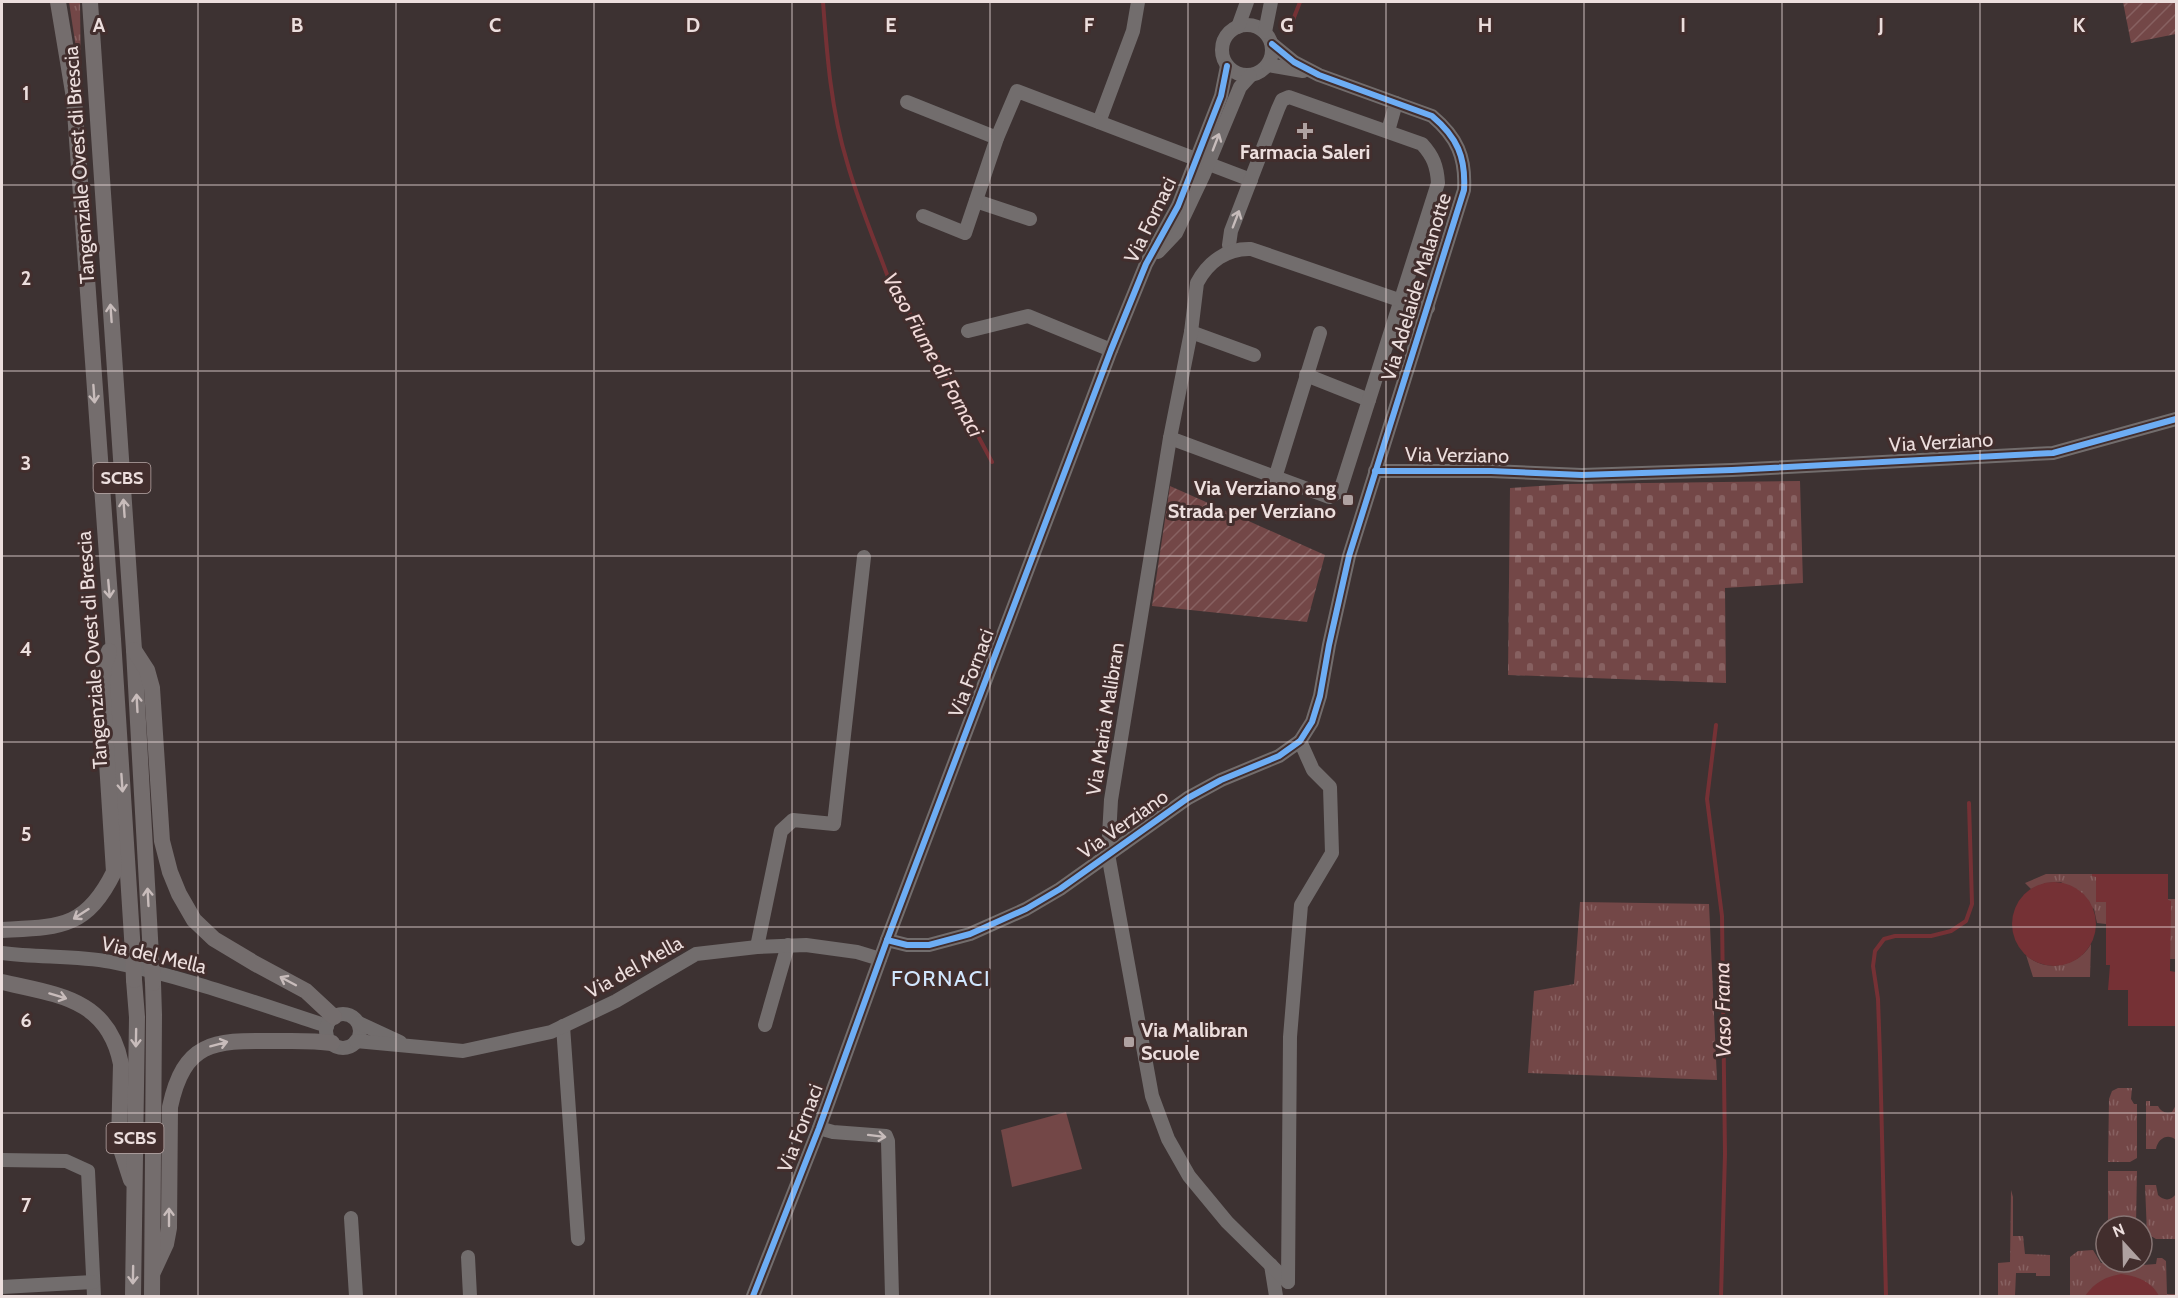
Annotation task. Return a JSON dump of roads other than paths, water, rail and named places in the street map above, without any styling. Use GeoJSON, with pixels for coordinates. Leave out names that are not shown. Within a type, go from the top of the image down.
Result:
{"type":"FeatureCollection","features":[{"type":"Feature","properties":{"kind":"main road","name":"Tangenziale Ovest di Brescia"},"geometry":{"type":"LineString","coordinates":[[58,2],[74,98],[133,953],[136,1017],[133,1296]]}},
{"type":"Feature","properties":{"kind":"main road","name":"Tangenziale Ovest di Brescia"},"geometry":{"type":"LineString","coordinates":[[90,2],[134,650],[153,983],[152,1296]]}},
{"type":"Feature","properties":{"kind":"main road"},"geometry":{"type":"LineString","coordinates":[[2,930],[49,927],[73,919],[93,906],[105,890],[114,872],[102,684],[104,666],[113,639]]}},
{"type":"Feature","properties":{"kind":"main road"},"geometry":{"type":"LineString","coordinates":[[134,650],[147,670],[152,688],[162,842],[179,894],[194,920],[214,939],[306,991],[331,1021]]}},
{"type":"Feature","properties":{"kind":"main road"},"geometry":{"type":"LineString","coordinates":[[2,982],[75,1002],[90,1010],[108,1028],[119,1053],[121,1064],[119,1143],[123,1161],[135,1189]]}},
{"type":"Feature","properties":{"kind":"main road"},"geometry":{"type":"LineString","coordinates":[[153,1272],[166,1244],[169,1228],[170,1107],[174,1090],[188,1062],[208,1047],[235,1040],[332,1043]]}},
{"type":"Feature","properties":{"kind":"street"},"geometry":{"type":"LineString","coordinates":[[1099,122],[1133,31],[1138,2]]}},
{"type":"Feature","properties":{"kind":"street","name":"Via Fornaci"},"geometry":{"type":"LineString","coordinates":[[1202,160],[1221,96],[1227,66],[1222,53],[1223,44],[1227,35],[1238,27],[1247,2]]}},
{"type":"Feature","properties":{"kind":"street"},"geometry":{"type":"LineString","coordinates":[[1268,65],[1273,51],[1269,38],[1271,2]]}},
{"type":"Feature","properties":{"kind":"street"},"geometry":{"type":"LineString","coordinates":[[1238,27],[1249,25],[1269,38]]}},
{"type":"Feature","properties":{"kind":"street","name":"Via Adelaide Malanotte"},"geometry":{"type":"LineString","coordinates":[[1269,38],[1294,62],[1320,75],[1432,116],[1448,129],[1464,168],[1464,190],[1375,471]]}},
{"type":"Feature","properties":{"kind":"street","name":"Via Fornaci"},"geometry":{"type":"LineString","coordinates":[[753,1296],[819,1128],[886,940],[1146,264],[1240,87],[1250,76],[1261,72],[1268,65]]}},
{"type":"Feature","properties":{"kind":"street","name":"Via Adelaide Malanotte"},"geometry":{"type":"LineString","coordinates":[[1268,65],[1320,75]]}},
{"type":"Feature","properties":{"kind":"street"},"geometry":{"type":"LineString","coordinates":[[1227,66],[1237,74],[1250,76]]}},
{"type":"Feature","properties":{"kind":"street"},"geometry":{"type":"LineString","coordinates":[[923,216],[965,233],[997,138],[1017,91],[1251,180]]}},
{"type":"Feature","properties":{"kind":"street","name":"Via Adelaide Malanotte"},"geometry":{"type":"LineString","coordinates":[[1275,478],[1329,497],[1340,491],[1399,300],[1438,183],[1437,168],[1432,155],[1422,144],[1289,96],[1282,100],[1232,231],[1229,245],[1231,251],[1251,249],[1399,300],[1428,308]]}},
{"type":"Feature","properties":{"kind":"street"},"geometry":{"type":"LineString","coordinates":[[907,102],[997,138]]}},
{"type":"Feature","properties":{"kind":"street"},"geometry":{"type":"LineString","coordinates":[[1388,131],[1396,103]]}},
{"type":"Feature","properties":{"kind":"street"},"geometry":{"type":"LineString","coordinates":[[976,201],[1030,219]]}},
{"type":"Feature","properties":{"kind":"street","name":"Via Maria Malibran"},"geometry":{"type":"LineString","coordinates":[[1231,251],[1221,255],[1197,283],[1191,332],[1170,438],[1111,800],[1108,854],[1152,1096],[1168,1139],[1195,1184],[1227,1222],[1288,1282],[1290,1036],[1301,905],[1332,853],[1330,787],[1312,770],[1300,741]]}},
{"type":"Feature","properties":{"kind":"street"},"geometry":{"type":"LineString","coordinates":[[968,331],[1028,316],[1111,350]]}},
{"type":"Feature","properties":{"kind":"street"},"geometry":{"type":"LineString","coordinates":[[1191,332],[1254,355]]}},
{"type":"Feature","properties":{"kind":"street"},"geometry":{"type":"LineString","coordinates":[[1170,438],[1275,478],[1320,333]]}},
{"type":"Feature","properties":{"kind":"street"},"geometry":{"type":"LineString","coordinates":[[1306,375],[1369,400]]}},
{"type":"Feature","properties":{"kind":"street","name":"Via Verziano"},"geometry":{"type":"LineString","coordinates":[[886,940],[907,945],[929,945],[970,934],[1026,909],[1060,889],[1188,798],[1221,780],[1279,756],[1300,741],[1312,722],[1320,696],[1349,555],[1375,471],[1491,471],[1582,475],[1732,470],[2053,453],[2176,419]]}},
{"type":"Feature","properties":{"kind":"street"},"geometry":{"type":"LineString","coordinates":[[757,947],[781,831],[793,820],[834,824],[864,557]]}},
{"type":"Feature","properties":{"kind":"street"},"geometry":{"type":"LineString","coordinates":[[765,1025],[788,945]]}},
{"type":"Feature","properties":{"kind":"street","name":"Via del Mella"},"geometry":{"type":"LineString","coordinates":[[332,1043],[342,1047],[352,1045],[356,1041],[463,1051],[551,1032],[616,1000],[696,954],[788,945],[821,946],[857,952],[880,959]]}},
{"type":"Feature","properties":{"kind":"street","name":"Via del Mella"},"geometry":{"type":"LineString","coordinates":[[2,953],[30,957],[78,958],[111,963],[331,1021],[345,1014],[359,1023],[410,1046]]}},
{"type":"Feature","properties":{"kind":"street"},"geometry":{"type":"LineString","coordinates":[[331,1021],[327,1035],[332,1043]]}},
{"type":"Feature","properties":{"kind":"street"},"geometry":{"type":"LineString","coordinates":[[356,1041],[360,1033],[359,1023]]}},
{"type":"Feature","properties":{"kind":"street"},"geometry":{"type":"LineString","coordinates":[[563,1026],[579,1239]]}},
{"type":"Feature","properties":{"kind":"street"},"geometry":{"type":"LineString","coordinates":[[819,1128],[833,1132],[886,1136],[888,1141],[892,1296]]}},
{"type":"Feature","properties":{"kind":"street"},"geometry":{"type":"LineString","coordinates":[[2,1160],[66,1161],[88,1171],[94,1296]]}},
{"type":"Feature","properties":{"kind":"street"},"geometry":{"type":"LineString","coordinates":[[351,1218],[356,1296]]}},
{"type":"Feature","properties":{"kind":"street"},"geometry":{"type":"LineString","coordinates":[[468,1257],[470,1296]]}},
{"type":"Feature","properties":{"kind":"street"},"geometry":{"type":"LineString","coordinates":[[1271,1265],[1276,1296]]}},
{"type":"Feature","properties":{"kind":"street"},"geometry":{"type":"LineString","coordinates":[[2,1287],[93,1282]]}},
{"type":"Feature","properties":{"kind":"waterway","name":"Vaso Fiume di Fornaci"},"geometry":{"type":"LineString","coordinates":[[823,2],[828,62],[837,123],[863,210],[892,288],[918,324],[992,462]]}},
{"type":"Feature","properties":{"kind":"waterway"},"geometry":{"type":"LineString","coordinates":[[1291,25],[1300,2]]}},
{"type":"Feature","properties":{"kind":"waterway","name":"Vaso Frana"},"geometry":{"type":"LineString","coordinates":[[1716,725],[1707,799],[1722,916],[1725,1154],[1721,1296]]}},
{"type":"Feature","properties":{"kind":"waterway","name":"Vaso Frana"},"geometry":{"type":"LineString","coordinates":[[1886,1296],[1878,999],[1873,966],[1875,951],[1884,939],[1895,936],[1931,936],[1951,931],[1966,921],[1972,904],[1969,803]]}},
{"type":"Feature","properties":{"kind":"place","name":"Farmacia Saleri"},"geometry":{"type":"Point","coordinates":[1305,131]}},
{"type":"Feature","properties":{"kind":"place","name":"Via Verziano ang Strada per Verziano"},"geometry":{"type":"Point","coordinates":[1348,500]}},
{"type":"Feature","properties":{"kind":"place","name":"Via Malibran Scuole"},"geometry":{"type":"Point","coordinates":[1129,1042]}},
{"type":"Feature","properties":{"kind":"district","name":"FORNACI"},"geometry":{"type":"Point","coordinates":[941,978]}}]}
